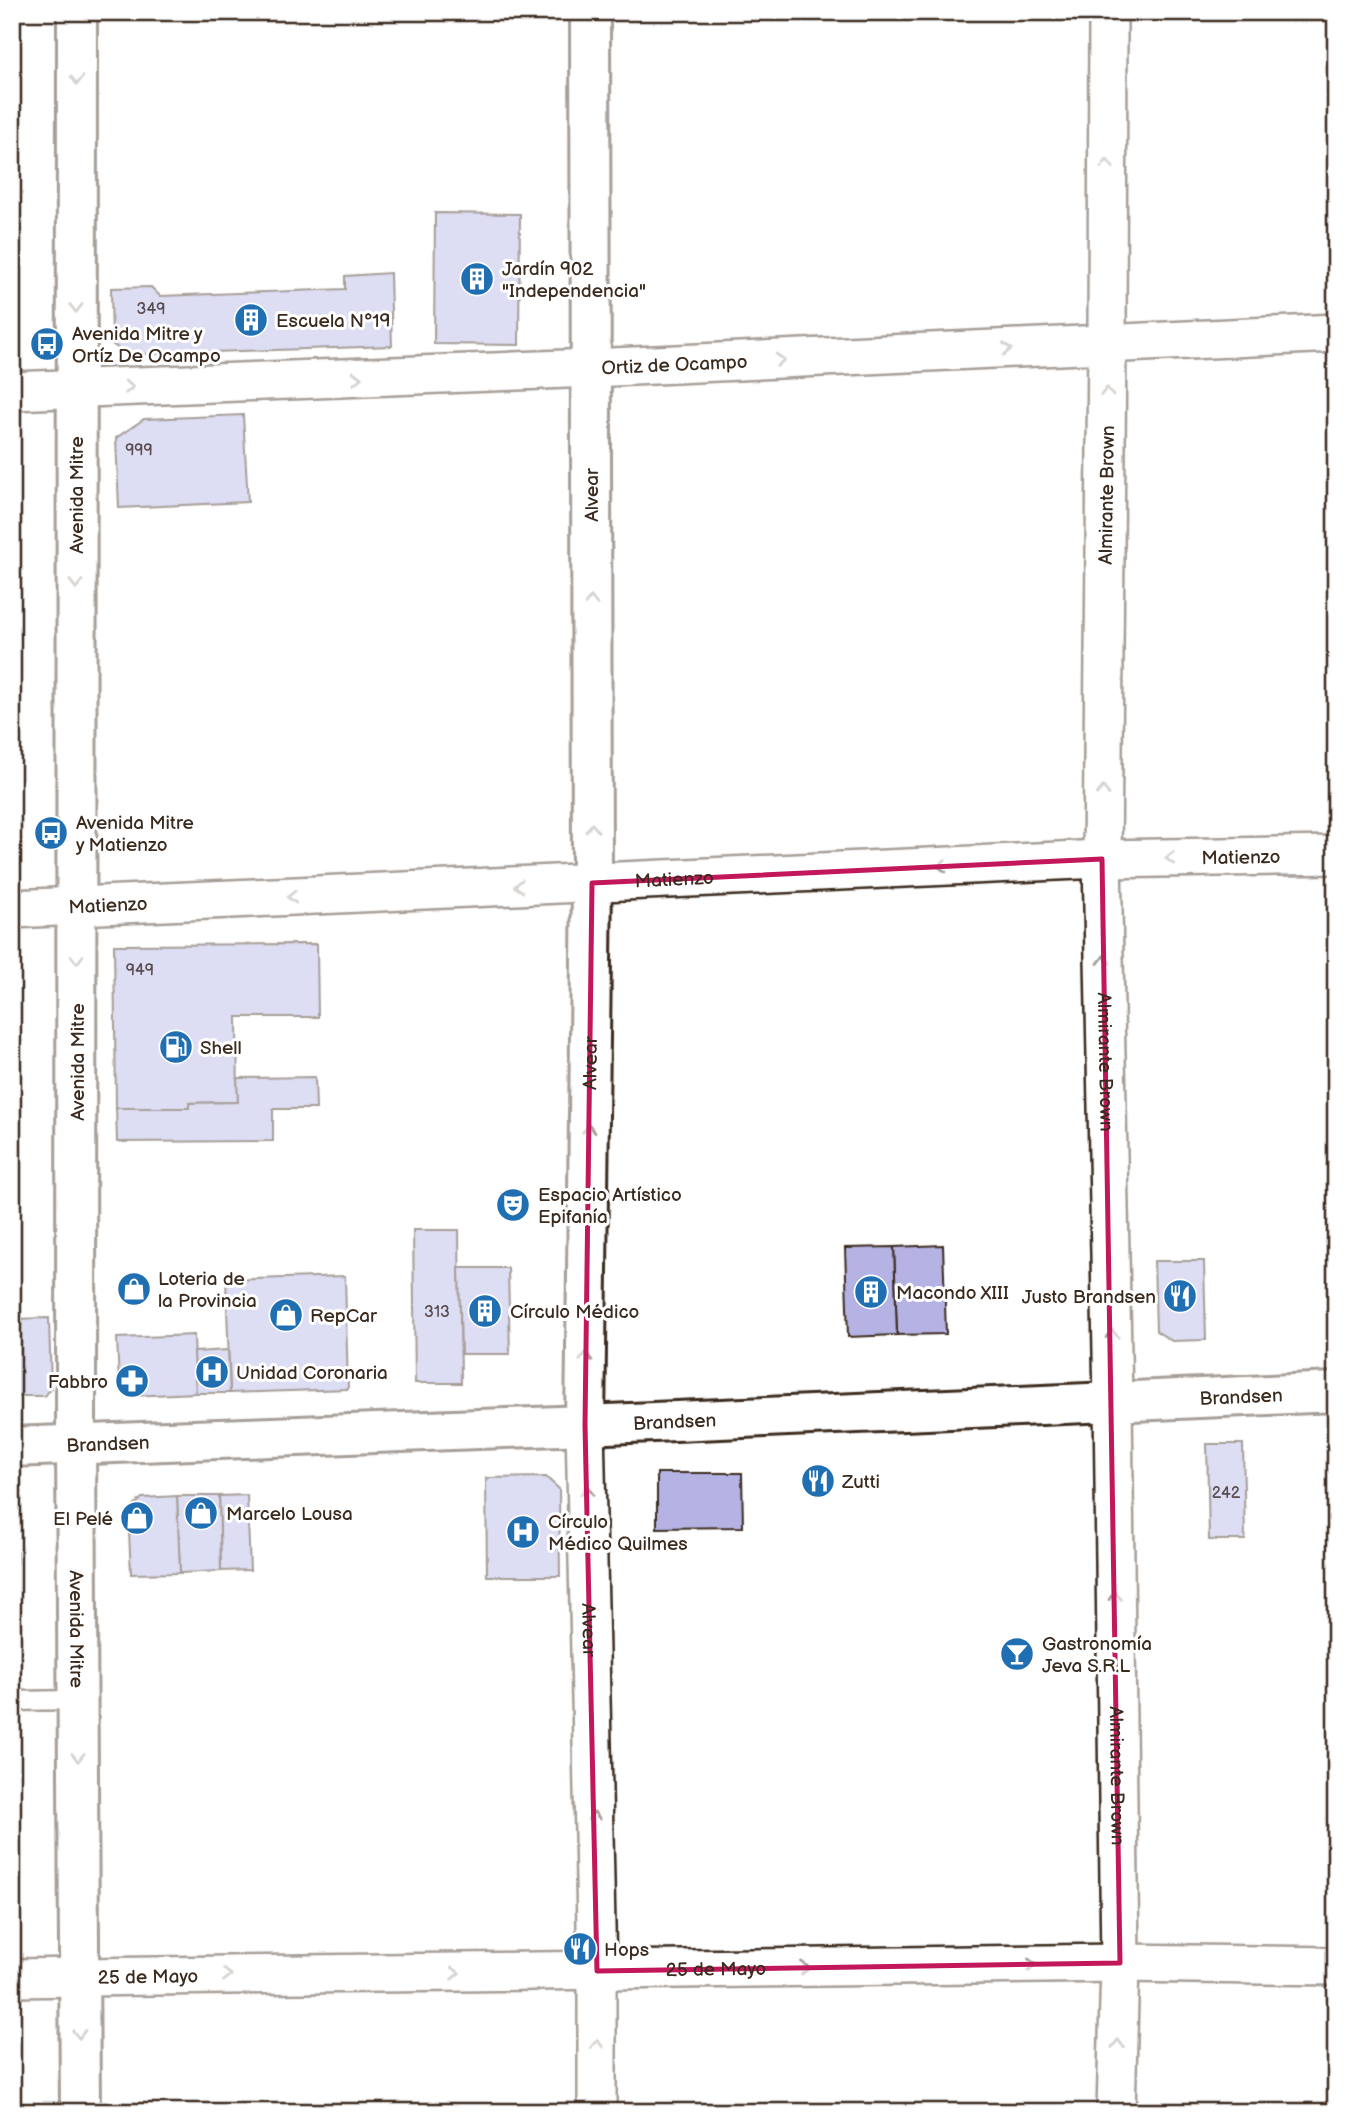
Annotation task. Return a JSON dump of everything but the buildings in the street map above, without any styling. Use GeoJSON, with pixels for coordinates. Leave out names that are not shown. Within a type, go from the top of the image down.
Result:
{"type":"FeatureCollection","features":[{"type":"Feature","properties":{"kind":"main road","name":"Avenida Mitre"},"geometry":{"type":"LineString","coordinates":[[77,12],[76,1444],[80,2112]]}},
{"type":"Feature","properties":{"kind":"main road","name":"Alvear"},"geometry":{"type":"LineString","coordinates":[[585,1425],[592,883],[590,12]]}},
{"type":"Feature","properties":{"kind":"main road","name":"Brandsen"},"geometry":{"type":"LineString","coordinates":[[12,1447],[1336,1392]]}},
{"type":"Feature","properties":{"kind":"street","name":"Almirante Brown"},"geometry":{"type":"LineString","coordinates":[[1108,12],[1102,859],[1113,1402],[1120,1963],[1116,2112]]}},
{"type":"Feature","properties":{"kind":"street","name":"Ortiz de Ocampo"},"geometry":{"type":"LineString","coordinates":[[12,391],[591,368],[1336,333]]}},
{"type":"Feature","properties":{"kind":"street","name":"Matienzo"},"geometry":{"type":"LineString","coordinates":[[12,909],[1102,859],[1336,855]]}},
{"type":"Feature","properties":{"kind":"street","name":"Alvear"},"geometry":{"type":"LineString","coordinates":[[585,1425],[597,1971],[597,2112]]}},
{"type":"Feature","properties":{"kind":"street","name":"25 de Mayo"},"geometry":{"type":"LineString","coordinates":[[12,1978],[1120,1963],[1336,1966]]}},
{"type":"Feature","properties":{"kind":"lane"},"geometry":{"type":"LineString","coordinates":[[12,1701],[78,1700]]}},
{"type":"Feature","properties":{"kind":"highlighted area"},"geometry":{"type":"Polygon","coordinates":[[[1102,859],[1120,1963],[597,1971],[585,1425],[592,883],[1102,859]]]}},
{"type":"Feature","properties":{"kind":"place","name":"Jardín 902 \"Independencia\""},"geometry":{"type":"Point","coordinates":[477,279]}},
{"type":"Feature","properties":{"kind":"place","name":"Escuela Nº19"},"geometry":{"type":"Point","coordinates":[251,320]}},
{"type":"Feature","properties":{"kind":"place","name":"Avenida Mitre y Ortíz De Ocampo"},"geometry":{"type":"Point","coordinates":[47,344]}},
{"type":"Feature","properties":{"kind":"place","name":"Avenida Mitre y Matienzo"},"geometry":{"type":"Point","coordinates":[51,833]}},
{"type":"Feature","properties":{"kind":"place","name":"Shell"},"geometry":{"type":"Point","coordinates":[176,1047]}},
{"type":"Feature","properties":{"kind":"place","name":"Espacio Artístico Epifanía"},"geometry":{"type":"Point","coordinates":[513,1205]}},
{"type":"Feature","properties":{"kind":"place","name":"Loteria de la Provincia"},"geometry":{"type":"Point","coordinates":[134,1289]}},
{"type":"Feature","properties":{"kind":"place","name":"Macondo XIII"},"geometry":{"type":"Point","coordinates":[871,1292]}},
{"type":"Feature","properties":{"kind":"place","name":"Justo Brandsen"},"geometry":{"type":"Point","coordinates":[1180,1296]}},
{"type":"Feature","properties":{"kind":"place","name":"Círculo Médico"},"geometry":{"type":"Point","coordinates":[485,1311]}},
{"type":"Feature","properties":{"kind":"place","name":"RepCar"},"geometry":{"type":"Point","coordinates":[286,1315]}},
{"type":"Feature","properties":{"kind":"place","name":"Unidad Coronaria"},"geometry":{"type":"Point","coordinates":[212,1372]}},
{"type":"Feature","properties":{"kind":"place","name":"Fabbro"},"geometry":{"type":"Point","coordinates":[132,1381]}},
{"type":"Feature","properties":{"kind":"place","name":"Zutti"},"geometry":{"type":"Point","coordinates":[818,1481]}},
{"type":"Feature","properties":{"kind":"place","name":"Marcelo Lousa"},"geometry":{"type":"Point","coordinates":[201,1513]}},
{"type":"Feature","properties":{"kind":"place","name":"El Pelé"},"geometry":{"type":"Point","coordinates":[137,1518]}},
{"type":"Feature","properties":{"kind":"place","name":"Círculo Médico Quilmes"},"geometry":{"type":"Point","coordinates":[523,1532]}},
{"type":"Feature","properties":{"kind":"place","name":"Gastronomía Jeva S.R.L"},"geometry":{"type":"Point","coordinates":[1017,1654]}},
{"type":"Feature","properties":{"kind":"place","name":"Hops"},"geometry":{"type":"Point","coordinates":[580,1949]}}]}
